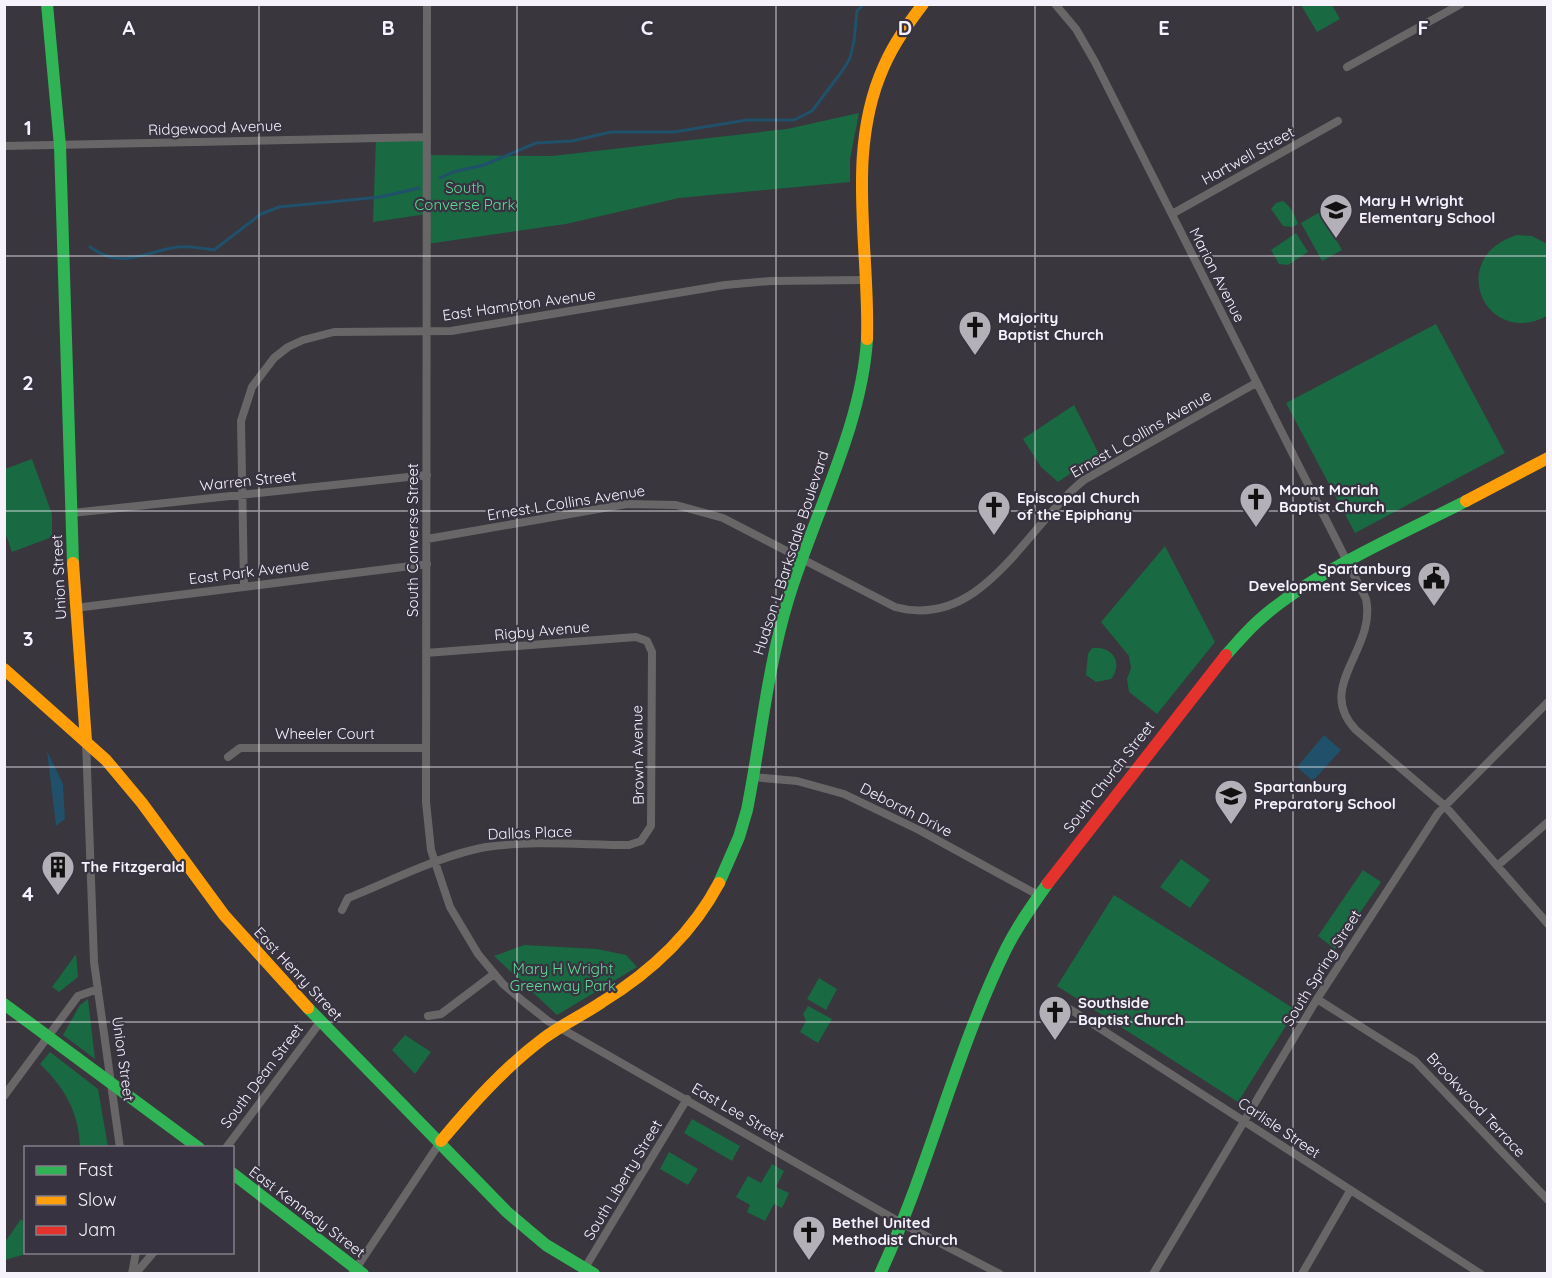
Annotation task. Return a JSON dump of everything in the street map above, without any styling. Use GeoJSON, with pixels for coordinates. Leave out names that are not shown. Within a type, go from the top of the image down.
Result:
{"type":"FeatureCollection","features":[{"type":"Feature","properties":{"kind":"main road","name":"Union Street"},"geometry":{"type":"LineString","coordinates":[[47,4],[60,146],[75,608],[86,741]]}},
{"type":"Feature","properties":{"kind":"main road","name":"Hudson L Barksdale Boulevard"},"geometry":{"type":"LineString","coordinates":[[441,1141],[487,1088],[560,1027],[648,971],[688,932],[718,888],[741,837],[772,658],[802,558],[861,384],[867,338],[861,156],[868,113],[886,63],[911,18],[923,4]]}},
{"type":"Feature","properties":{"kind":"main road","name":"South Church Street"},"geometry":{"type":"LineString","coordinates":[[880,1274],[903,1224],[988,990],[1006,949],[1038,895],[1157,740],[1246,633],[1286,599],[1347,563],[1546,461]]}},
{"type":"Feature","properties":{"kind":"main road","name":"East Henry Street"},"geometry":{"type":"LineString","coordinates":[[4,669],[86,741],[139,798],[241,935],[321,1021],[441,1141],[516,1222],[587,1272]]}},
{"type":"Feature","properties":{"kind":"main road"},"geometry":{"type":"LineString","coordinates":[[4,1004],[112,1081],[196,1146]]}},
{"type":"Feature","properties":{"kind":"main road","name":"East Kennedy Street"},"geometry":{"type":"LineString","coordinates":[[234,1175],[358,1272]]}},
{"type":"Feature","properties":{"kind":"street","name":"South Converse Street"},"geometry":{"type":"LineString","coordinates":[[427,4],[425,748],[427,826],[434,864],[461,928],[494,974],[524,1002],[560,1027]]}},
{"type":"Feature","properties":{"kind":"street","name":"Marion Avenue"},"geometry":{"type":"LineString","coordinates":[[1055,4],[1076,29],[1095,62],[1366,599],[1368,622],[1341,688],[1345,716],[1356,730],[1445,806],[1548,924]]}},
{"type":"Feature","properties":{"kind":"street"},"geometry":{"type":"LineString","coordinates":[[1347,67],[1461,4]]}},
{"type":"Feature","properties":{"kind":"street","name":"Hartwell Street"},"geometry":{"type":"LineString","coordinates":[[1172,214],[1338,121]]}},
{"type":"Feature","properties":{"kind":"street","name":"Ridgewood Avenue"},"geometry":{"type":"LineString","coordinates":[[4,146],[427,137]]}},
{"type":"Feature","properties":{"kind":"street","name":"East Hampton Avenue"},"geometry":{"type":"LineString","coordinates":[[244,585],[241,422],[245,404],[252,387],[274,358],[303,340],[334,332],[463,329],[725,285],[771,281],[865,280]]}},
{"type":"Feature","properties":{"kind":"street","name":"Ernest L Collins Avenue"},"geometry":{"type":"LineString","coordinates":[[427,539],[617,506],[651,503],[700,510],[723,518],[895,608],[929,612],[950,607],[969,597],[991,578],[1067,495],[1084,480],[1256,382]]}},
{"type":"Feature","properties":{"kind":"street","name":"Warren Street"},"geometry":{"type":"LineString","coordinates":[[72,513],[427,475]]}},
{"type":"Feature","properties":{"kind":"street","name":"East Park Avenue"},"geometry":{"type":"LineString","coordinates":[[75,608],[244,585],[427,564]]}},
{"type":"Feature","properties":{"kind":"street","name":"Rigby Avenue"},"geometry":{"type":"LineString","coordinates":[[426,653],[636,637],[647,641],[652,652]]}},
{"type":"Feature","properties":{"kind":"street","name":"Brown Avenue"},"geometry":{"type":"LineString","coordinates":[[629,845],[646,837],[651,826],[652,652]]}},
{"type":"Feature","properties":{"kind":"street","name":"South Spring Street"},"geometry":{"type":"LineString","coordinates":[[1153,1274],[1317,999],[1445,806],[1548,702]]}},
{"type":"Feature","properties":{"kind":"street","name":"Union Street"},"geometry":{"type":"LineString","coordinates":[[86,741],[92,929],[120,1146]]}},
{"type":"Feature","properties":{"kind":"street","name":"Wheeler Court"},"geometry":{"type":"LineString","coordinates":[[228,757],[240,748],[425,748]]}},
{"type":"Feature","properties":{"kind":"street","name":"Deborah Drive"},"geometry":{"type":"LineString","coordinates":[[752,777],[797,781],[844,794],[919,830],[1038,895]]}},
{"type":"Feature","properties":{"kind":"street"},"geometry":{"type":"LineString","coordinates":[[1497,866],[1548,822]]}},
{"type":"Feature","properties":{"kind":"street","name":"Dallas Place"},"geometry":{"type":"LineString","coordinates":[[342,910],[348,898],[465,852],[496,846],[629,845]]}},
{"type":"Feature","properties":{"kind":"street"},"geometry":{"type":"LineString","coordinates":[[428,1016],[441,1014],[494,974]]}},
{"type":"Feature","properties":{"kind":"street"},"geometry":{"type":"LineString","coordinates":[[4,1096],[78,996],[98,989]]}},
{"type":"Feature","properties":{"kind":"street","name":"Brookwood Terrace"},"geometry":{"type":"LineString","coordinates":[[1317,999],[1415,1061],[1548,1200]]}},
{"type":"Feature","properties":{"kind":"street","name":"Carlisle Street"},"geometry":{"type":"LineString","coordinates":[[1062,1004],[1481,1274]]}},
{"type":"Feature","properties":{"kind":"street","name":"South Dean Street"},"geometry":{"type":"LineString","coordinates":[[227,1146],[321,1021]]}},
{"type":"Feature","properties":{"kind":"street","name":"East Lee Street"},"geometry":{"type":"LineString","coordinates":[[560,1027],[903,1224],[1000,1274]]}},
{"type":"Feature","properties":{"kind":"street","name":"South Liberty Street"},"geometry":{"type":"LineString","coordinates":[[587,1272],[687,1099]]}},
{"type":"Feature","properties":{"kind":"street"},"geometry":{"type":"LineString","coordinates":[[358,1272],[441,1141]]}},
{"type":"Feature","properties":{"kind":"street"},"geometry":{"type":"LineString","coordinates":[[1302,1274],[1350,1191]]}},
{"type":"Feature","properties":{"kind":"street"},"geometry":{"type":"LineString","coordinates":[[134,1274],[136,1254]]}},
{"type":"Feature","properties":{"kind":"street"},"geometry":{"type":"LineString","coordinates":[[134,1274],[152,1254]]}},
{"type":"Feature","properties":{"kind":"green space"},"geometry":{"type":"Polygon","coordinates":[[[1301,5],[1332,5],[1340,19],[1317,32],[1301,5]]]}},
{"type":"Feature","properties":{"kind":"green space","name":"South Converse Park"},"geometry":{"type":"Polygon","coordinates":[[[859,113],[850,159],[850,182],[679,198],[566,224],[427,244],[427,214],[373,222],[376,137],[427,137],[428,155],[552,156],[787,129],[859,113]]]}},
{"type":"Feature","properties":{"kind":"green space"},"geometry":{"type":"Polygon","coordinates":[[[1283,201],[1292,211],[1298,224],[1292,227],[1283,226],[1271,209],[1276,203],[1283,201]]]}},
{"type":"Feature","properties":{"kind":"green space"},"geometry":{"type":"Polygon","coordinates":[[[1320,212],[1342,250],[1322,261],[1301,223],[1320,212]]]}},
{"type":"Feature","properties":{"kind":"green space"},"geometry":{"type":"Polygon","coordinates":[[[1296,233],[1308,252],[1288,265],[1279,264],[1271,250],[1296,233]]]}},
{"type":"Feature","properties":{"kind":"green space"},"geometry":{"type":"Polygon","coordinates":[[[1517,235],[1532,236],[1547,244],[1547,316],[1525,323],[1506,320],[1491,311],[1482,296],[1479,279],[1483,262],[1495,246],[1517,235]]]}},
{"type":"Feature","properties":{"kind":"green space"},"geometry":{"type":"Polygon","coordinates":[[[1436,324],[1505,453],[1355,533],[1286,403],[1436,324]]]}},
{"type":"Feature","properties":{"kind":"green space"},"geometry":{"type":"Polygon","coordinates":[[[1074,405],[1099,454],[1058,482],[1041,467],[1023,439],[1074,405]]]}},
{"type":"Feature","properties":{"kind":"green space"},"geometry":{"type":"Polygon","coordinates":[[[32,459],[52,514],[52,537],[12,552],[5,532],[5,469],[32,459]]]}},
{"type":"Feature","properties":{"kind":"green space"},"geometry":{"type":"Polygon","coordinates":[[[1165,546],[1215,642],[1157,714],[1129,692],[1127,679],[1131,668],[1129,656],[1101,622],[1165,546]]]}},
{"type":"Feature","properties":{"kind":"green space"},"geometry":{"type":"Polygon","coordinates":[[[1092,648],[1105,650],[1114,656],[1116,667],[1111,679],[1096,682],[1086,675],[1088,654],[1092,648]]]}},
{"type":"Feature","properties":{"kind":"green space"},"geometry":{"type":"Polygon","coordinates":[[[1181,859],[1210,880],[1190,908],[1160,887],[1181,859]]]}},
{"type":"Feature","properties":{"kind":"green space"},"geometry":{"type":"Polygon","coordinates":[[[1363,870],[1381,882],[1335,949],[1318,936],[1363,870]]]}},
{"type":"Feature","properties":{"kind":"green space"},"geometry":{"type":"Polygon","coordinates":[[[1114,895],[1296,1010],[1238,1102],[1057,986],[1114,895]]]}},
{"type":"Feature","properties":{"kind":"green space","name":"Mary H Wright Greenway Park"},"geometry":{"type":"Polygon","coordinates":[[[524,945],[597,949],[626,955],[637,967],[557,1015],[494,956],[524,945]]]}},
{"type":"Feature","properties":{"kind":"green space"},"geometry":{"type":"Polygon","coordinates":[[[76,954],[78,977],[59,992],[52,987],[76,954]]]}},
{"type":"Feature","properties":{"kind":"green space"},"geometry":{"type":"Polygon","coordinates":[[[819,978],[837,989],[826,1010],[807,999],[819,978]]]}},
{"type":"Feature","properties":{"kind":"green space"},"geometry":{"type":"Polygon","coordinates":[[[88,999],[95,1059],[63,1035],[80,1005],[88,999]]]}},
{"type":"Feature","properties":{"kind":"green space"},"geometry":{"type":"Polygon","coordinates":[[[808,1006],[832,1019],[818,1043],[800,1032],[806,1021],[803,1014],[808,1006]]]}},
{"type":"Feature","properties":{"kind":"green space"},"geometry":{"type":"Polygon","coordinates":[[[405,1035],[431,1052],[415,1074],[392,1050],[405,1035]]]}},
{"type":"Feature","properties":{"kind":"green space"},"geometry":{"type":"Polygon","coordinates":[[[50,1052],[98,1089],[108,1146],[80,1146],[77,1123],[69,1102],[57,1082],[40,1064],[50,1052]]]}},
{"type":"Feature","properties":{"kind":"green space"},"geometry":{"type":"Polygon","coordinates":[[[692,1119],[740,1146],[732,1161],[684,1133],[692,1119]]]}},
{"type":"Feature","properties":{"kind":"green space"},"geometry":{"type":"Polygon","coordinates":[[[669,1152],[698,1169],[688,1185],[660,1169],[669,1152]]]}},
{"type":"Feature","properties":{"kind":"green space"},"geometry":{"type":"Polygon","coordinates":[[[772,1164],[784,1171],[776,1187],[789,1193],[782,1208],[774,1204],[765,1221],[747,1212],[750,1205],[736,1197],[748,1176],[761,1183],[772,1164]]]}},
{"type":"Feature","properties":{"kind":"green space"},"geometry":{"type":"Polygon","coordinates":[[[21,1219],[24,1222],[26,1254],[5,1260],[5,1242],[21,1219]]]}},
{"type":"Feature","properties":{"kind":"water"},"geometry":{"type":"Polygon","coordinates":[[[1324,735],[1341,750],[1313,781],[1297,767],[1324,735]]]}},
{"type":"Feature","properties":{"kind":"water"},"geometry":{"type":"Polygon","coordinates":[[[47,751],[63,784],[65,819],[56,826],[47,751]]]}},
{"type":"Feature","properties":{"kind":"waterway"},"geometry":{"type":"LineString","coordinates":[[440,178],[453,172],[484,165],[536,143],[572,141],[611,132],[674,132],[747,120],[794,120],[812,111],[843,70],[850,58],[857,11],[864,4]]}},
{"type":"Feature","properties":{"kind":"waterway"},"geometry":{"type":"LineString","coordinates":[[90,247],[101,254],[121,259],[177,247],[214,250],[261,214],[279,207],[380,197],[419,188]]}},
{"type":"Feature","properties":{"kind":"traffic: fast"},"geometry":{"type":"LineString","coordinates":[[47,4],[60,146],[73,563]]}},
{"type":"Feature","properties":{"kind":"traffic: fast"},"geometry":{"type":"LineString","coordinates":[[719,883],[739,837],[747,810],[769,678],[781,626],[798,569],[835,471],[856,405],[867,339]]}},
{"type":"Feature","properties":{"kind":"traffic: fast"},"geometry":{"type":"LineString","coordinates":[[1226,655],[1257,622],[1303,587],[1357,556],[1466,501]]}},
{"type":"Feature","properties":{"kind":"traffic: fast"},"geometry":{"type":"LineString","coordinates":[[880,1274],[913,1193],[988,988],[1006,949],[1048,883]]}},
{"type":"Feature","properties":{"kind":"traffic: fast"},"geometry":{"type":"LineString","coordinates":[[4,1004],[196,1146]]}},
{"type":"Feature","properties":{"kind":"traffic: fast"},"geometry":{"type":"LineString","coordinates":[[308,1008],[507,1212],[546,1245],[594,1274]]}},
{"type":"Feature","properties":{"kind":"traffic: fast"},"geometry":{"type":"LineString","coordinates":[[234,1175],[363,1274]]}},
{"type":"Feature","properties":{"kind":"traffic: slow"},"geometry":{"type":"LineString","coordinates":[[867,339],[862,201],[865,132],[872,99],[884,66],[907,26],[923,4]]}},
{"type":"Feature","properties":{"kind":"traffic: slow"},"geometry":{"type":"LineString","coordinates":[[1466,501],[1548,458]]}},
{"type":"Feature","properties":{"kind":"traffic: slow"},"geometry":{"type":"LineString","coordinates":[[73,563],[86,741]]}},
{"type":"Feature","properties":{"kind":"traffic: slow"},"geometry":{"type":"LineString","coordinates":[[4,669],[106,760],[142,803],[224,915],[308,1008]]}},
{"type":"Feature","properties":{"kind":"traffic: slow"},"geometry":{"type":"LineString","coordinates":[[441,1141],[490,1086],[530,1049],[551,1033],[620,990],[653,965],[696,919],[719,883]]}},
{"type":"Feature","properties":{"kind":"traffic: jam"},"geometry":{"type":"LineString","coordinates":[[1048,883],[1226,655]]}},
{"type":"Feature","properties":{"kind":"place","name":"Mary H Wright Elementary School"},"geometry":{"type":"Point","coordinates":[1336,239]}},
{"type":"Feature","properties":{"kind":"place","name":"Majority Baptist Church"},"geometry":{"type":"Point","coordinates":[975,356]}},
{"type":"Feature","properties":{"kind":"place","name":"Mount Moriah Baptist Church"},"geometry":{"type":"Point","coordinates":[1256,528]}},
{"type":"Feature","properties":{"kind":"place","name":"Episcopal Church of the Epiphany"},"geometry":{"type":"Point","coordinates":[994,536]}},
{"type":"Feature","properties":{"kind":"place","name":"Spartanburg Development Services"},"geometry":{"type":"Point","coordinates":[1434,607]}},
{"type":"Feature","properties":{"kind":"place","name":"Spartanburg Preparatory School"},"geometry":{"type":"Point","coordinates":[1231,825]}},
{"type":"Feature","properties":{"kind":"place","name":"The Fitzgerald"},"geometry":{"type":"Point","coordinates":[58,896]}},
{"type":"Feature","properties":{"kind":"place","name":"Southside Baptist Church"},"geometry":{"type":"Point","coordinates":[1055,1041]}},
{"type":"Feature","properties":{"kind":"place","name":"Bethel United Methodist Church"},"geometry":{"type":"Point","coordinates":[809,1261]}}]}
